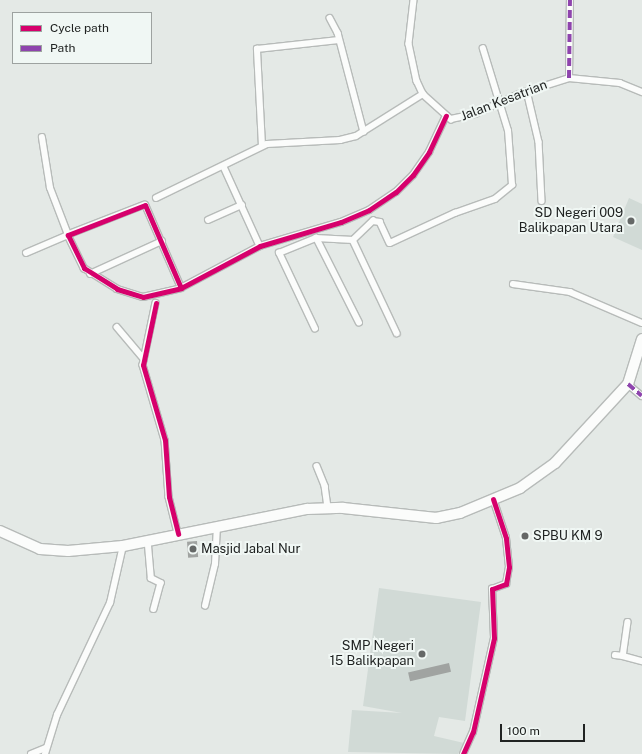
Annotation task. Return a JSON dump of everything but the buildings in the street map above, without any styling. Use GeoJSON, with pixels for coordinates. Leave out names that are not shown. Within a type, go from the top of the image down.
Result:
{"type":"FeatureCollection","features":[{"type":"Feature","properties":{"kind":"highway"},"geometry":{"type":"LineString","coordinates":[[0,530],[48,551],[123,546],[217,527],[281,512],[328,508],[436,518],[493,499],[536,479],[555,463],[628,384],[642,339]]}},
{"type":"Feature","properties":{"kind":"street"},"geometry":{"type":"LineString","coordinates":[[156,198],[224,167],[262,146],[288,141],[340,140],[364,132],[423,94],[409,44],[414,0]]}},
{"type":"Feature","properties":{"kind":"street"},"geometry":{"type":"LineString","coordinates":[[569,78],[570,0]]}},
{"type":"Feature","properties":{"kind":"street"},"geometry":{"type":"LineString","coordinates":[[330,18],[339,40],[364,132]]}},
{"type":"Feature","properties":{"kind":"street"},"geometry":{"type":"LineString","coordinates":[[262,146],[257,49],[339,40]]}},
{"type":"Feature","properties":{"kind":"street"},"geometry":{"type":"LineString","coordinates":[[315,329],[279,253],[316,238],[353,240],[373,221],[380,222],[390,243],[456,213],[495,199],[512,185],[508,135],[500,102],[483,49]]}},
{"type":"Feature","properties":{"kind":"street","name":"Jalan Kesatrian"},"geometry":{"type":"LineString","coordinates":[[423,94],[446,116],[458,120],[527,91],[569,78],[620,83],[642,92]]}},
{"type":"Feature","properties":{"kind":"street"},"geometry":{"type":"LineString","coordinates":[[527,91],[539,142],[542,201]]}},
{"type":"Feature","properties":{"kind":"street"},"geometry":{"type":"LineString","coordinates":[[42,138],[50,188],[80,263],[90,274],[136,296],[156,295],[181,288],[260,246],[359,215],[396,192],[424,162],[446,116]]}},
{"type":"Feature","properties":{"kind":"street"},"geometry":{"type":"LineString","coordinates":[[224,167],[260,246]]}},
{"type":"Feature","properties":{"kind":"street"},"geometry":{"type":"LineString","coordinates":[[26,253],[143,205],[162,241],[181,288]]}},
{"type":"Feature","properties":{"kind":"street"},"geometry":{"type":"LineString","coordinates":[[208,220],[242,205]]}},
{"type":"Feature","properties":{"kind":"street"},"geometry":{"type":"LineString","coordinates":[[316,238],[359,323]]}},
{"type":"Feature","properties":{"kind":"street"},"geometry":{"type":"LineString","coordinates":[[353,240],[397,333]]}},
{"type":"Feature","properties":{"kind":"street"},"geometry":{"type":"LineString","coordinates":[[90,274],[162,241]]}},
{"type":"Feature","properties":{"kind":"street"},"geometry":{"type":"LineString","coordinates":[[513,284],[570,292],[642,323]]}},
{"type":"Feature","properties":{"kind":"street"},"geometry":{"type":"LineString","coordinates":[[156,303],[144,359],[144,372],[166,443],[169,497],[178,534]]}},
{"type":"Feature","properties":{"kind":"street"},"geometry":{"type":"LineString","coordinates":[[117,327],[144,359]]}},
{"type":"Feature","properties":{"kind":"street"},"geometry":{"type":"LineString","coordinates":[[628,384],[642,396]]}},
{"type":"Feature","properties":{"kind":"street"},"geometry":{"type":"LineString","coordinates":[[317,466],[325,486],[328,508]]}},
{"type":"Feature","properties":{"kind":"street"},"geometry":{"type":"LineString","coordinates":[[463,754],[472,732],[494,638],[492,589],[506,584],[509,567],[506,538],[493,499]]}},
{"type":"Feature","properties":{"kind":"street"},"geometry":{"type":"LineString","coordinates":[[205,606],[215,564],[217,527]]}},
{"type":"Feature","properties":{"kind":"street"},"geometry":{"type":"LineString","coordinates":[[148,540],[151,578],[161,583],[154,609]]}},
{"type":"Feature","properties":{"kind":"street"},"geometry":{"type":"LineString","coordinates":[[44,754],[57,715],[110,603],[123,546]]}},
{"type":"Feature","properties":{"kind":"street"},"geometry":{"type":"LineString","coordinates":[[624,656],[628,622]]}},
{"type":"Feature","properties":{"kind":"street"},"geometry":{"type":"LineString","coordinates":[[614,655],[642,661]]}},
{"type":"Feature","properties":{"kind":"street"},"geometry":{"type":"LineString","coordinates":[[31,754],[46,748]]}},
{"type":"Feature","properties":{"kind":"shaded area","name":"SD Negeri 009 Balikpapan Utara"},"geometry":{"type":"Polygon","coordinates":[[[629,198],[642,204],[642,250],[613,237],[629,198]]]}},
{"type":"Feature","properties":{"kind":"shaded area","name":"SMP Negeri 15 Balikpapan"},"geometry":{"type":"Polygon","coordinates":[[[379,588],[481,602],[465,721],[439,717],[434,736],[464,743],[458,754],[348,752],[352,710],[402,713],[363,706],[379,588]]]}},
{"type":"Feature","properties":{"kind":"marked path"},"geometry":{"type":"LineString","coordinates":[[569,78],[570,0]]}},
{"type":"Feature","properties":{"kind":"marked path"},"geometry":{"type":"LineString","coordinates":[[628,384],[642,396]]}},
{"type":"Feature","properties":{"kind":"cycle path"},"geometry":{"type":"LineString","coordinates":[[181,288],[145,205],[68,235],[84,268],[117,289],[143,297],[181,288],[260,246],[341,222],[369,210],[396,192],[413,175],[429,152],[446,116]]}},
{"type":"Feature","properties":{"kind":"cycle path"},"geometry":{"type":"LineString","coordinates":[[156,303],[143,365],[165,440],[169,497],[178,534]]}},
{"type":"Feature","properties":{"kind":"cycle path"},"geometry":{"type":"LineString","coordinates":[[463,754],[473,732],[494,638],[492,589],[506,584],[509,567],[506,538],[493,499]]}},
{"type":"Feature","properties":{"kind":"place","name":"SD Negeri 009 Balikpapan Utara"},"geometry":{"type":"Point","coordinates":[631,221]}},
{"type":"Feature","properties":{"kind":"place","name":"SPBU KM 9"},"geometry":{"type":"Point","coordinates":[525,536]}},
{"type":"Feature","properties":{"kind":"place","name":"Masjid Jabal Nur"},"geometry":{"type":"Point","coordinates":[193,549]}},
{"type":"Feature","properties":{"kind":"place","name":"SMP Negeri 15 Balikpapan"},"geometry":{"type":"Point","coordinates":[422,654]}}]}
